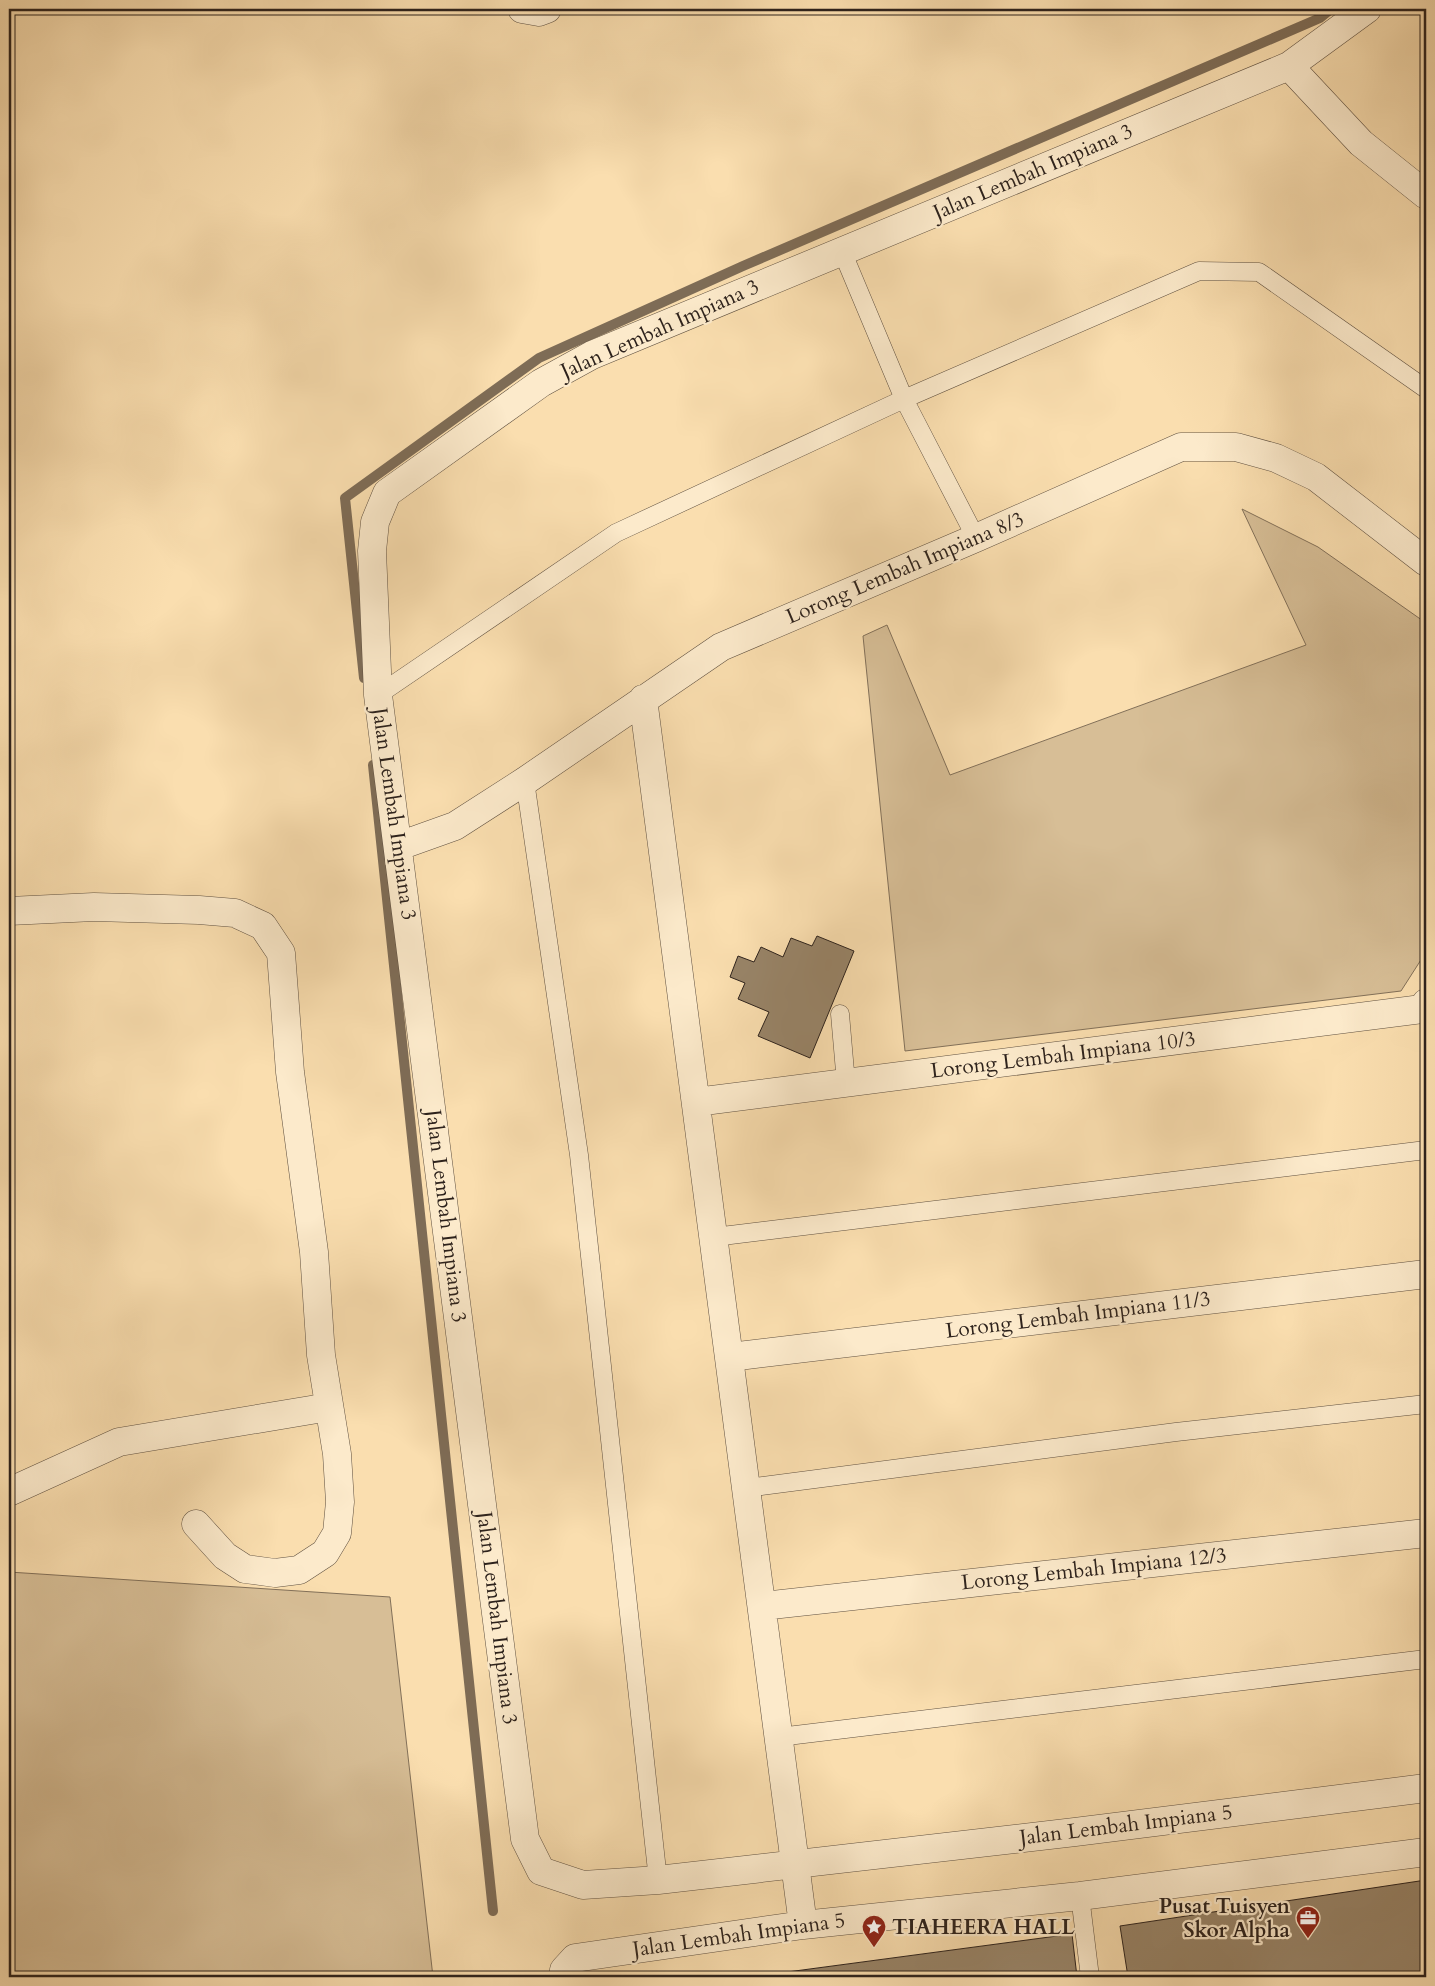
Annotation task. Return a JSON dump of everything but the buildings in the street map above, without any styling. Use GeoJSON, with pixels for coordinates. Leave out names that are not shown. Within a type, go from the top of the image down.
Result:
{"type":"FeatureCollection","features":[{"type":"Feature","properties":{"kind":"street"},"geometry":{"type":"LineString","coordinates":[[522,9],[540,12],[547,9]]}},
{"type":"Feature","properties":{"kind":"street","name":"Jalan Lembah Impiana 3"},"geometry":{"type":"LineString","coordinates":[[796,1864],[658,1880],[583,1885],[541,1871],[525,1839],[399,846],[378,695],[372,551],[375,522],[387,493],[541,383],[592,355],[1289,66],[1367,9]]}},
{"type":"Feature","properties":{"kind":"street"},"geometry":{"type":"LineString","coordinates":[[1289,66],[1361,143],[1426,195]]}},
{"type":"Feature","properties":{"kind":"street","name":"Lorong Lembah Impiana 8/3"},"geometry":{"type":"LineString","coordinates":[[399,846],[455,826],[525,782],[643,698],[721,647],[1181,448],[1236,448],[1276,458],[1316,477],[1426,562]]}},
{"type":"Feature","properties":{"kind":"street"},"geometry":{"type":"LineString","coordinates":[[643,698],[803,1925]]}},
{"type":"Feature","properties":{"kind":"street"},"geometry":{"type":"LineString","coordinates":[[9,911],[94,907],[235,913],[264,926],[281,954],[290,1072],[314,1252],[320,1356],[337,1454],[340,1502],[337,1533],[325,1553],[300,1570],[275,1573],[245,1569],[225,1556],[196,1524]]}},
{"type":"Feature","properties":{"kind":"street","name":"Lorong Lembah Impiana 10/3"},"geometry":{"type":"LineString","coordinates":[[696,1102],[1425,1009]]}},
{"type":"Feature","properties":{"kind":"street","name":"Lorong Lembah Impiana 11/3"},"geometry":{"type":"LineString","coordinates":[[730,1357],[1426,1274]]}},
{"type":"Feature","properties":{"kind":"street"},"geometry":{"type":"LineString","coordinates":[[9,1492],[119,1442],[329,1407]]}},
{"type":"Feature","properties":{"kind":"street","name":"Lorong Lembah Impiana 12/3"},"geometry":{"type":"LineString","coordinates":[[762,1606],[1426,1533]]}},
{"type":"Feature","properties":{"kind":"street","name":"Jalan Lembah Impiana 5"},"geometry":{"type":"LineString","coordinates":[[796,1864],[1426,1788]]}},
{"type":"Feature","properties":{"kind":"street","name":"Jalan Lembah Impiana 5"},"geometry":{"type":"LineString","coordinates":[[563,1974],[575,1958],[803,1925],[1080,1896],[1426,1852]]}},
{"type":"Feature","properties":{"kind":"lane"},"geometry":{"type":"LineString","coordinates":[[842,251],[904,399],[976,538]]}},
{"type":"Feature","properties":{"kind":"lane"},"geometry":{"type":"LineString","coordinates":[[378,695],[616,533],[904,399],[1199,271],[1259,272],[1426,389]]}},
{"type":"Feature","properties":{"kind":"lane"},"geometry":{"type":"LineString","coordinates":[[525,782],[579,1155],[658,1880]]}},
{"type":"Feature","properties":{"kind":"lane"},"geometry":{"type":"LineString","coordinates":[[840,1014],[846,1083]]}},
{"type":"Feature","properties":{"kind":"lane"},"geometry":{"type":"LineString","coordinates":[[714,1237],[1426,1150]]}},
{"type":"Feature","properties":{"kind":"lane"},"geometry":{"type":"LineString","coordinates":[[747,1488],[1176,1432],[1426,1404]]}},
{"type":"Feature","properties":{"kind":"lane"},"geometry":{"type":"LineString","coordinates":[[779,1737],[1426,1659]]}},
{"type":"Feature","properties":{"kind":"lane"},"geometry":{"type":"LineString","coordinates":[[1080,1896],[1090,1977]]}},
{"type":"Feature","properties":{"kind":"shaded area"},"geometry":{"type":"Polygon","coordinates":[[[1242,509],[1318,547],[1426,623],[1426,952],[1401,991],[905,1051],[863,636],[887,625],[950,775],[1306,645],[1242,509]]]}},
{"type":"Feature","properties":{"kind":"shaded area"},"geometry":{"type":"Polygon","coordinates":[[[9,1572],[390,1597],[433,1977],[9,1977],[9,1572]]]}},
{"type":"Feature","properties":{"kind":"waterway"},"geometry":{"type":"LineString","coordinates":[[364,678],[345,498],[539,358],[743,266],[1320,18],[1331,9]]}},
{"type":"Feature","properties":{"kind":"waterway"},"geometry":{"type":"LineString","coordinates":[[373,765],[493,1911]]}},
{"type":"Feature","properties":{"kind":"place","name":"Pusat Tuisyen Skor Alpha"},"geometry":{"type":"Point","coordinates":[1308,1939]}},
{"type":"Feature","properties":{"kind":"place","name":"TIAHEERA HALL"},"geometry":{"type":"Point","coordinates":[874,1948]}}]}
